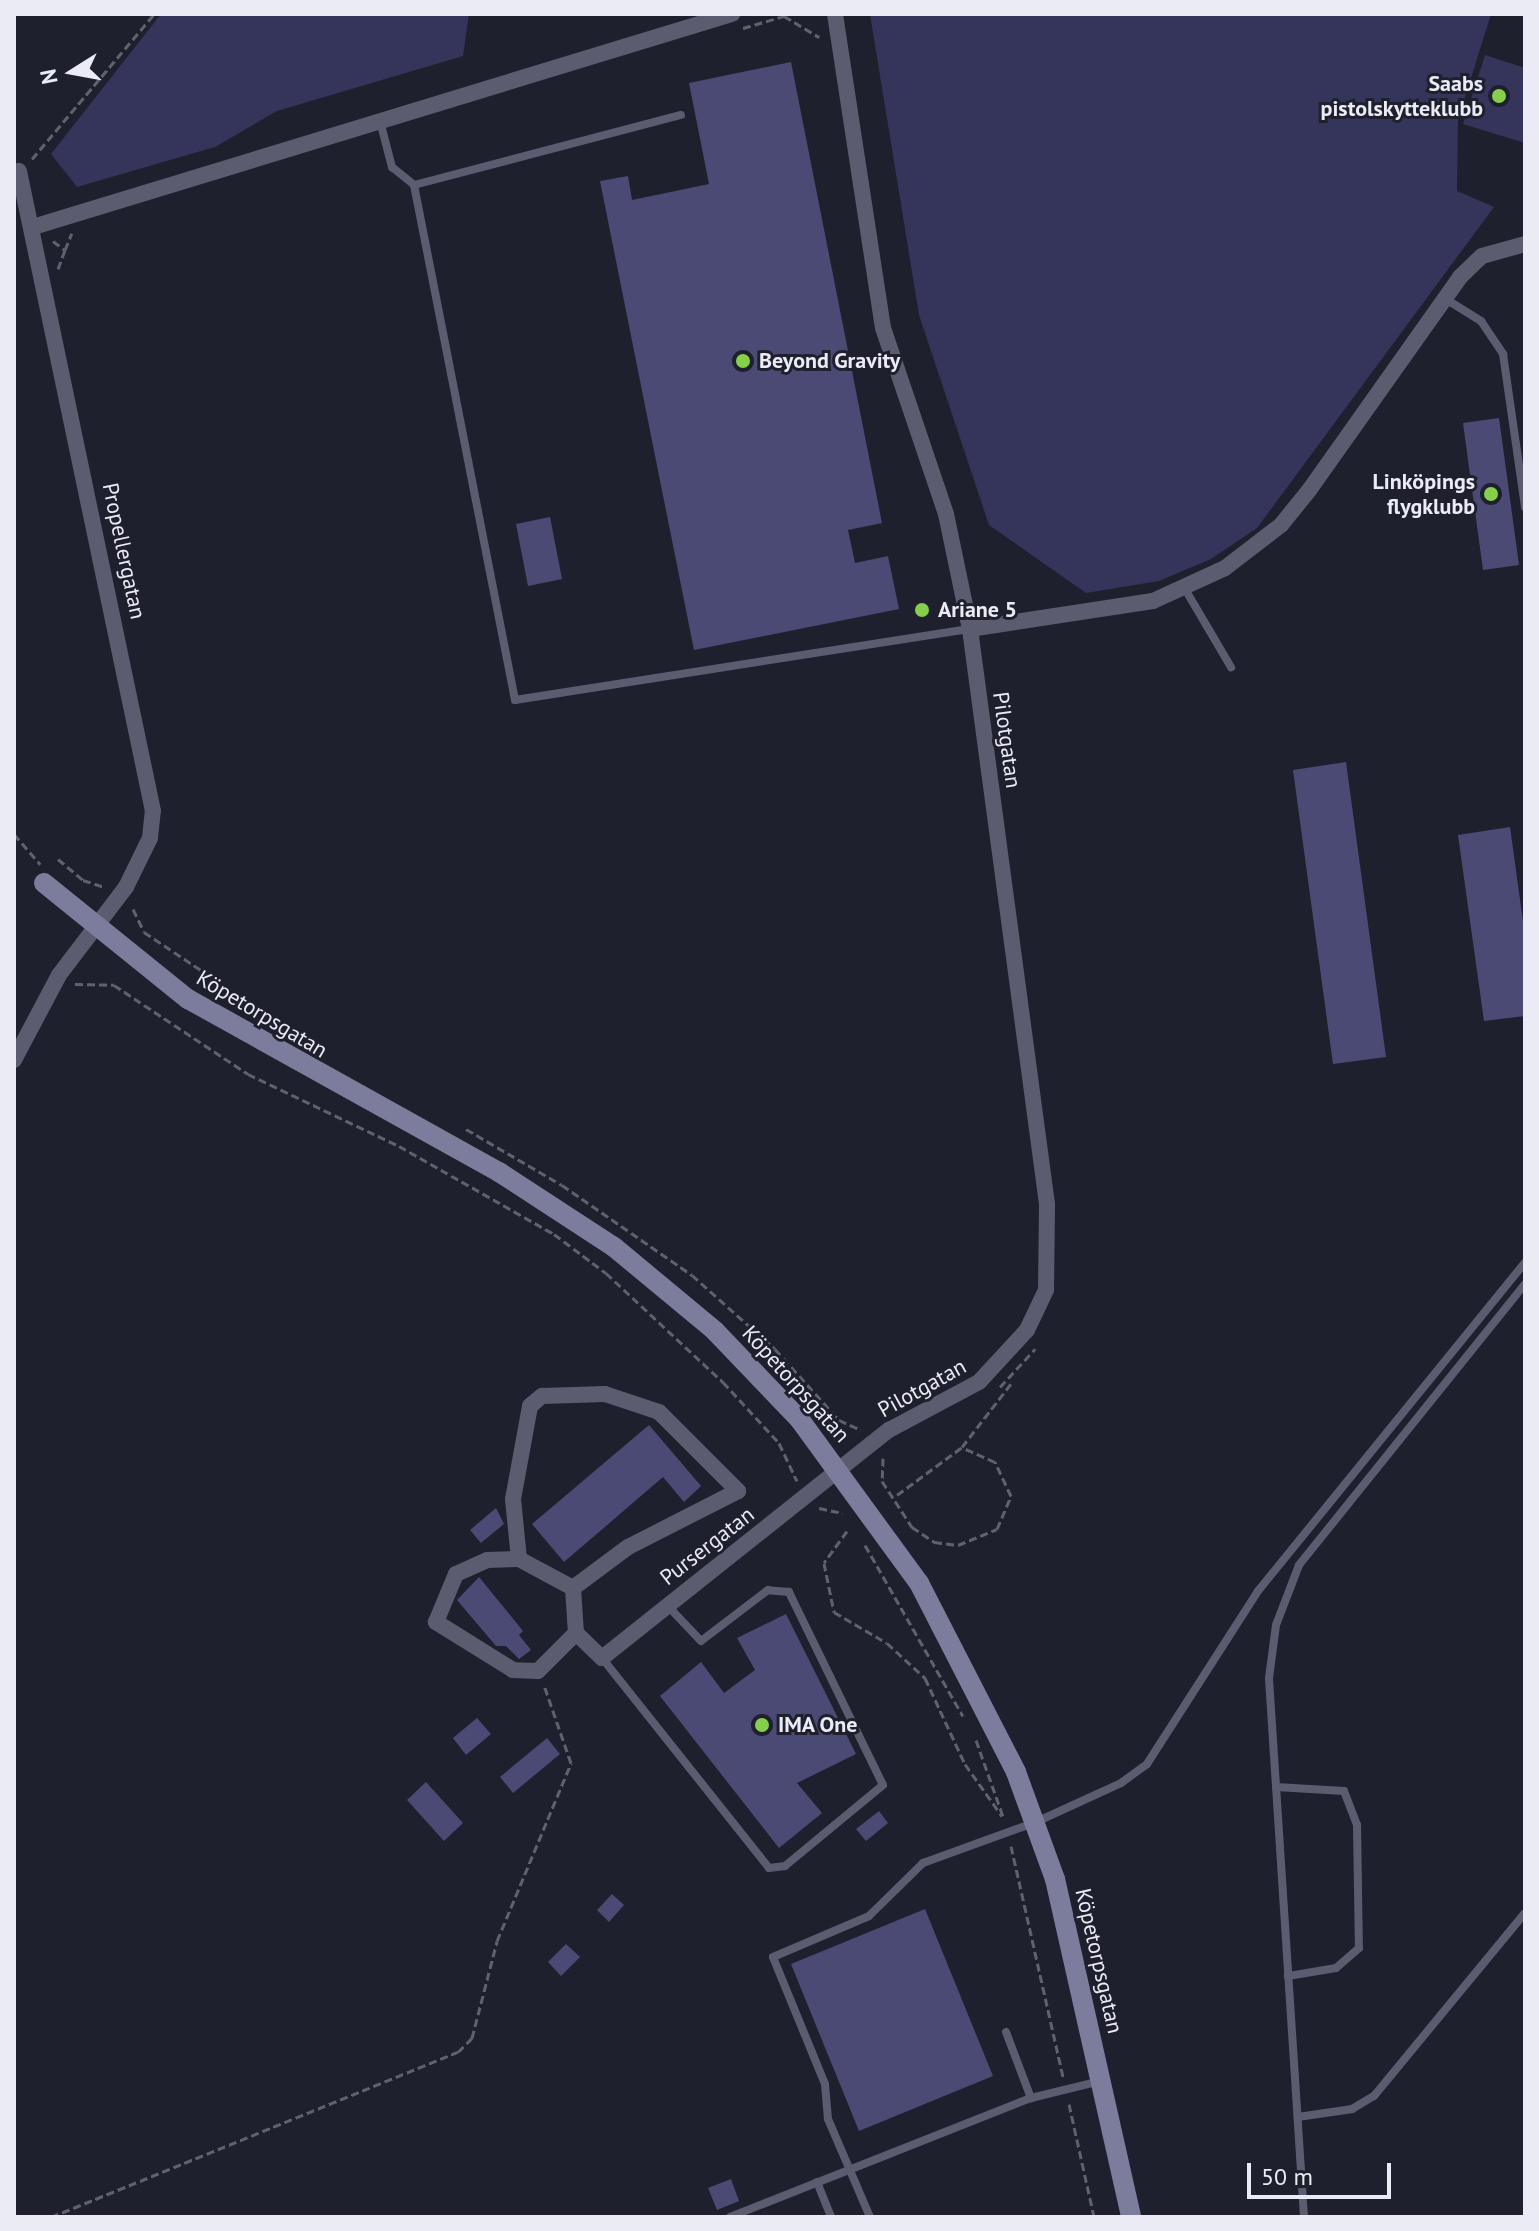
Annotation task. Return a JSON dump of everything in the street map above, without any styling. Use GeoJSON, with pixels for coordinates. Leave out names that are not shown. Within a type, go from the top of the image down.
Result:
{"type":"FeatureCollection","features":[{"type":"Feature","properties":{"kind":"street"},"geometry":{"type":"LineString","coordinates":[[33,227],[732,14]]}},
{"type":"Feature","properties":{"kind":"street","name":"Pilotgatan"},"geometry":{"type":"LineString","coordinates":[[835,14],[883,328],[946,514],[970,629],[1047,1204],[1049,1264],[1036,1312],[995,1369],[872,1443],[840,1469]]}},
{"type":"Feature","properties":{"kind":"street","name":"Propellergatan"},"geometry":{"type":"LineString","coordinates":[[14,1060],[59,975],[126,887],[150,838],[151,786],[19,171]]}},
{"type":"Feature","properties":{"kind":"street"},"geometry":{"type":"LineString","coordinates":[[970,629],[1141,603],[1185,589],[1225,568],[1281,525],[1444,298],[1482,256],[1525,244]]}},
{"type":"Feature","properties":{"kind":"street","name":"Köpetorpsgatan"},"geometry":{"type":"LineString","coordinates":[[44,883],[93,928],[245,1036],[499,1172],[614,1247],[715,1331],[840,1469],[949,1633],[1036,1822],[1059,1892],[1131,2217]]}},
{"type":"Feature","properties":{"kind":"street"},"geometry":{"type":"LineString","coordinates":[[519,1559],[513,1499],[530,1406],[542,1396],[605,1394],[659,1412],[738,1491],[628,1547],[573,1588]]}},
{"type":"Feature","properties":{"kind":"street","name":"Pursergatan"},"geometry":{"type":"LineString","coordinates":[[602,1658],[840,1469]]}},
{"type":"Feature","properties":{"kind":"street"},"geometry":{"type":"LineString","coordinates":[[573,1588],[519,1559],[487,1560],[456,1574],[436,1622],[513,1670],[538,1671],[576,1633]]}},
{"type":"Feature","properties":{"kind":"street"},"geometry":{"type":"LineString","coordinates":[[573,1588],[576,1633],[602,1658]]}},
{"type":"Feature","properties":{"kind":"lane"},"geometry":{"type":"LineString","coordinates":[[414,185],[681,115]]}},
{"type":"Feature","properties":{"kind":"lane"},"geometry":{"type":"LineString","coordinates":[[379,120],[392,167],[414,185],[515,700],[970,629]]}},
{"type":"Feature","properties":{"kind":"lane"},"geometry":{"type":"LineString","coordinates":[[1444,298],[1481,321],[1503,354],[1525,507]]}},
{"type":"Feature","properties":{"kind":"lane"},"geometry":{"type":"LineString","coordinates":[[1185,589],[1231,667]]}},
{"type":"Feature","properties":{"kind":"lane"},"geometry":{"type":"LineString","coordinates":[[870,2217],[852,2168],[828,2119],[825,2084],[773,1957],[869,1916],[923,1863],[1036,1822],[1147,1764],[1258,1591],[1525,1262]]}},
{"type":"Feature","properties":{"kind":"lane"},"geometry":{"type":"LineString","coordinates":[[1304,2217],[1269,1678],[1285,1591],[1346,1504],[1525,1284]]}},
{"type":"Feature","properties":{"kind":"lane"},"geometry":{"type":"LineString","coordinates":[[602,1658],[769,1868],[785,1866],[883,1785],[789,1592],[768,1590],[701,1641],[667,1605]]}},
{"type":"Feature","properties":{"kind":"lane"},"geometry":{"type":"LineString","coordinates":[[1276,1787],[1344,1791],[1357,1825],[1359,1948],[1336,1968],[1288,1976]]}},
{"type":"Feature","properties":{"kind":"lane"},"geometry":{"type":"LineString","coordinates":[[1298,2117],[1352,2109],[1374,2096],[1525,1913]]}},
{"type":"Feature","properties":{"kind":"lane"},"geometry":{"type":"LineString","coordinates":[[1006,2032],[1031,2098]]}},
{"type":"Feature","properties":{"kind":"lane"},"geometry":{"type":"LineString","coordinates":[[730,2217],[1031,2098],[1101,2081]]}},
{"type":"Feature","properties":{"kind":"lane"},"geometry":{"type":"LineString","coordinates":[[817,2182],[831,2217]]}},
{"type":"Feature","properties":{"kind":"path"},"geometry":{"type":"LineString","coordinates":[[19,171],[94,93],[154,14]]}},
{"type":"Feature","properties":{"kind":"path"},"geometry":{"type":"LineString","coordinates":[[14,834],[43,869],[44,883]]}},
{"type":"Feature","properties":{"kind":"path"},"geometry":{"type":"LineString","coordinates":[[59,975],[74,984],[114,985],[248,1074],[399,1146],[554,1234],[606,1273],[723,1382],[779,1443],[808,1495],[819,1508],[846,1517]]}},
{"type":"Feature","properties":{"kind":"path"},"geometry":{"type":"LineString","coordinates":[[897,1495],[962,1447],[1015,1378]]}},
{"type":"Feature","properties":{"kind":"path"},"geometry":{"type":"LineString","coordinates":[[872,1443],[884,1460],[887,1493],[912,1527],[947,1545],[987,1536],[1009,1508],[1004,1472],[962,1447]]}},
{"type":"Feature","properties":{"kind":"path"},"geometry":{"type":"LineString","coordinates":[[852,1526],[966,1720]]}},
{"type":"Feature","properties":{"kind":"path"},"geometry":{"type":"LineString","coordinates":[[847,1531],[824,1563],[834,1612],[887,1643],[925,1678],[965,1764],[1004,1819]]}},
{"type":"Feature","properties":{"kind":"path"},"geometry":{"type":"LineString","coordinates":[[51,2217],[458,2052],[472,2038],[497,1941],[571,1763],[538,1671]]}},
{"type":"Feature","properties":{"kind":"path"},"geometry":{"type":"LineString","coordinates":[[972,1734],[1008,1834],[1094,2217]]}},
{"type":"Feature","properties":{"kind":"shaded area"},"geometry":{"type":"Polygon","coordinates":[[[161,14],[469,14],[463,56],[277,111],[215,147],[77,187],[51,154],[161,14]]]}},
{"type":"Feature","properties":{"kind":"shaded area"},"geometry":{"type":"Polygon","coordinates":[[[870,14],[1491,14],[1458,120],[1457,191],[1494,207],[1257,528],[1211,559],[1159,581],[1086,593],[989,525],[919,315],[870,14]]]}},
{"type":"Feature","properties":{"kind":"shaded area","name":"Saabs pistolskytteklubb"},"geometry":{"type":"Polygon","coordinates":[[[1485,55],[1525,68],[1525,143],[1463,124],[1485,55]]]}},
{"type":"Feature","properties":{"kind":"building","name":"Beyond Gravity"},"geometry":{"type":"Polygon","coordinates":[[[791,62],[882,523],[848,530],[855,563],[888,556],[899,609],[694,650],[600,181],[628,176],[632,200],[709,184],[689,83],[791,62]]]}},
{"type":"Feature","properties":{"kind":"building","name":"Linköpings flygklubb"},"geometry":{"type":"Polygon","coordinates":[[[1499,418],[1519,565],[1483,570],[1463,423],[1499,418]]]}},
{"type":"Feature","properties":{"kind":"building"},"geometry":{"type":"Polygon","coordinates":[[[550,517],[562,579],[528,586],[516,524],[550,517]]]}},
{"type":"Feature","properties":{"kind":"building"},"geometry":{"type":"Polygon","coordinates":[[[1346,762],[1386,1057],[1333,1064],[1293,770],[1346,762]]]}},
{"type":"Feature","properties":{"kind":"building"},"geometry":{"type":"Polygon","coordinates":[[[1510,827],[1525,936],[1525,1016],[1484,1021],[1458,835],[1510,827]]]}},
{"type":"Feature","properties":{"kind":"building"},"geometry":{"type":"Polygon","coordinates":[[[649,1425],[701,1486],[684,1502],[663,1477],[564,1562],[532,1524],[649,1425]]]}},
{"type":"Feature","properties":{"kind":"building"},"geometry":{"type":"Polygon","coordinates":[[[496,1508],[504,1524],[481,1543],[470,1530],[496,1508]]]}},
{"type":"Feature","properties":{"kind":"building"},"geometry":{"type":"Polygon","coordinates":[[[479,1577],[523,1631],[519,1635],[531,1650],[519,1659],[506,1646],[496,1646],[457,1600],[479,1577]]]}},
{"type":"Feature","properties":{"kind":"building","name":"IMA One"},"geometry":{"type":"Polygon","coordinates":[[[786,1614],[856,1754],[797,1783],[822,1813],[779,1848],[660,1696],[701,1662],[724,1693],[755,1670],[737,1638],[786,1614]]]}},
{"type":"Feature","properties":{"kind":"building"},"geometry":{"type":"Polygon","coordinates":[[[477,1718],[491,1734],[466,1755],[453,1738],[477,1718]]]}},
{"type":"Feature","properties":{"kind":"building"},"geometry":{"type":"Polygon","coordinates":[[[547,1738],[560,1754],[513,1793],[500,1777],[547,1738]]]}},
{"type":"Feature","properties":{"kind":"building"},"geometry":{"type":"Polygon","coordinates":[[[426,1782],[463,1823],[444,1841],[407,1800],[426,1782]]]}},
{"type":"Feature","properties":{"kind":"building"},"geometry":{"type":"Polygon","coordinates":[[[879,1811],[888,1823],[866,1841],[856,1829],[879,1811]]]}},
{"type":"Feature","properties":{"kind":"building"},"geometry":{"type":"Polygon","coordinates":[[[612,1894],[624,1905],[609,1922],[597,1910],[612,1894]]]}},
{"type":"Feature","properties":{"kind":"building"},"geometry":{"type":"Polygon","coordinates":[[[925,1909],[993,2076],[859,2131],[791,1964],[925,1909]]]}},
{"type":"Feature","properties":{"kind":"building"},"geometry":{"type":"Polygon","coordinates":[[[566,1944],[580,1957],[561,1976],[548,1962],[566,1944]]]}},
{"type":"Feature","properties":{"kind":"building"},"geometry":{"type":"Polygon","coordinates":[[[731,2179],[739,2201],[717,2210],[708,2188],[731,2179]]]}},
{"type":"Feature","properties":{"kind":"place","name":"Saabs pistolskytteklubb"},"geometry":{"type":"Point","coordinates":[1499,96]}},
{"type":"Feature","properties":{"kind":"place","name":"Beyond Gravity"},"geometry":{"type":"Point","coordinates":[743,361]}},
{"type":"Feature","properties":{"kind":"place","name":"Linköpings flygklubb"},"geometry":{"type":"Point","coordinates":[1491,494]}},
{"type":"Feature","properties":{"kind":"place","name":"Ariane 5"},"geometry":{"type":"Point","coordinates":[922,610]}},
{"type":"Feature","properties":{"kind":"place","name":"IMA One"},"geometry":{"type":"Point","coordinates":[762,1725]}}]}
